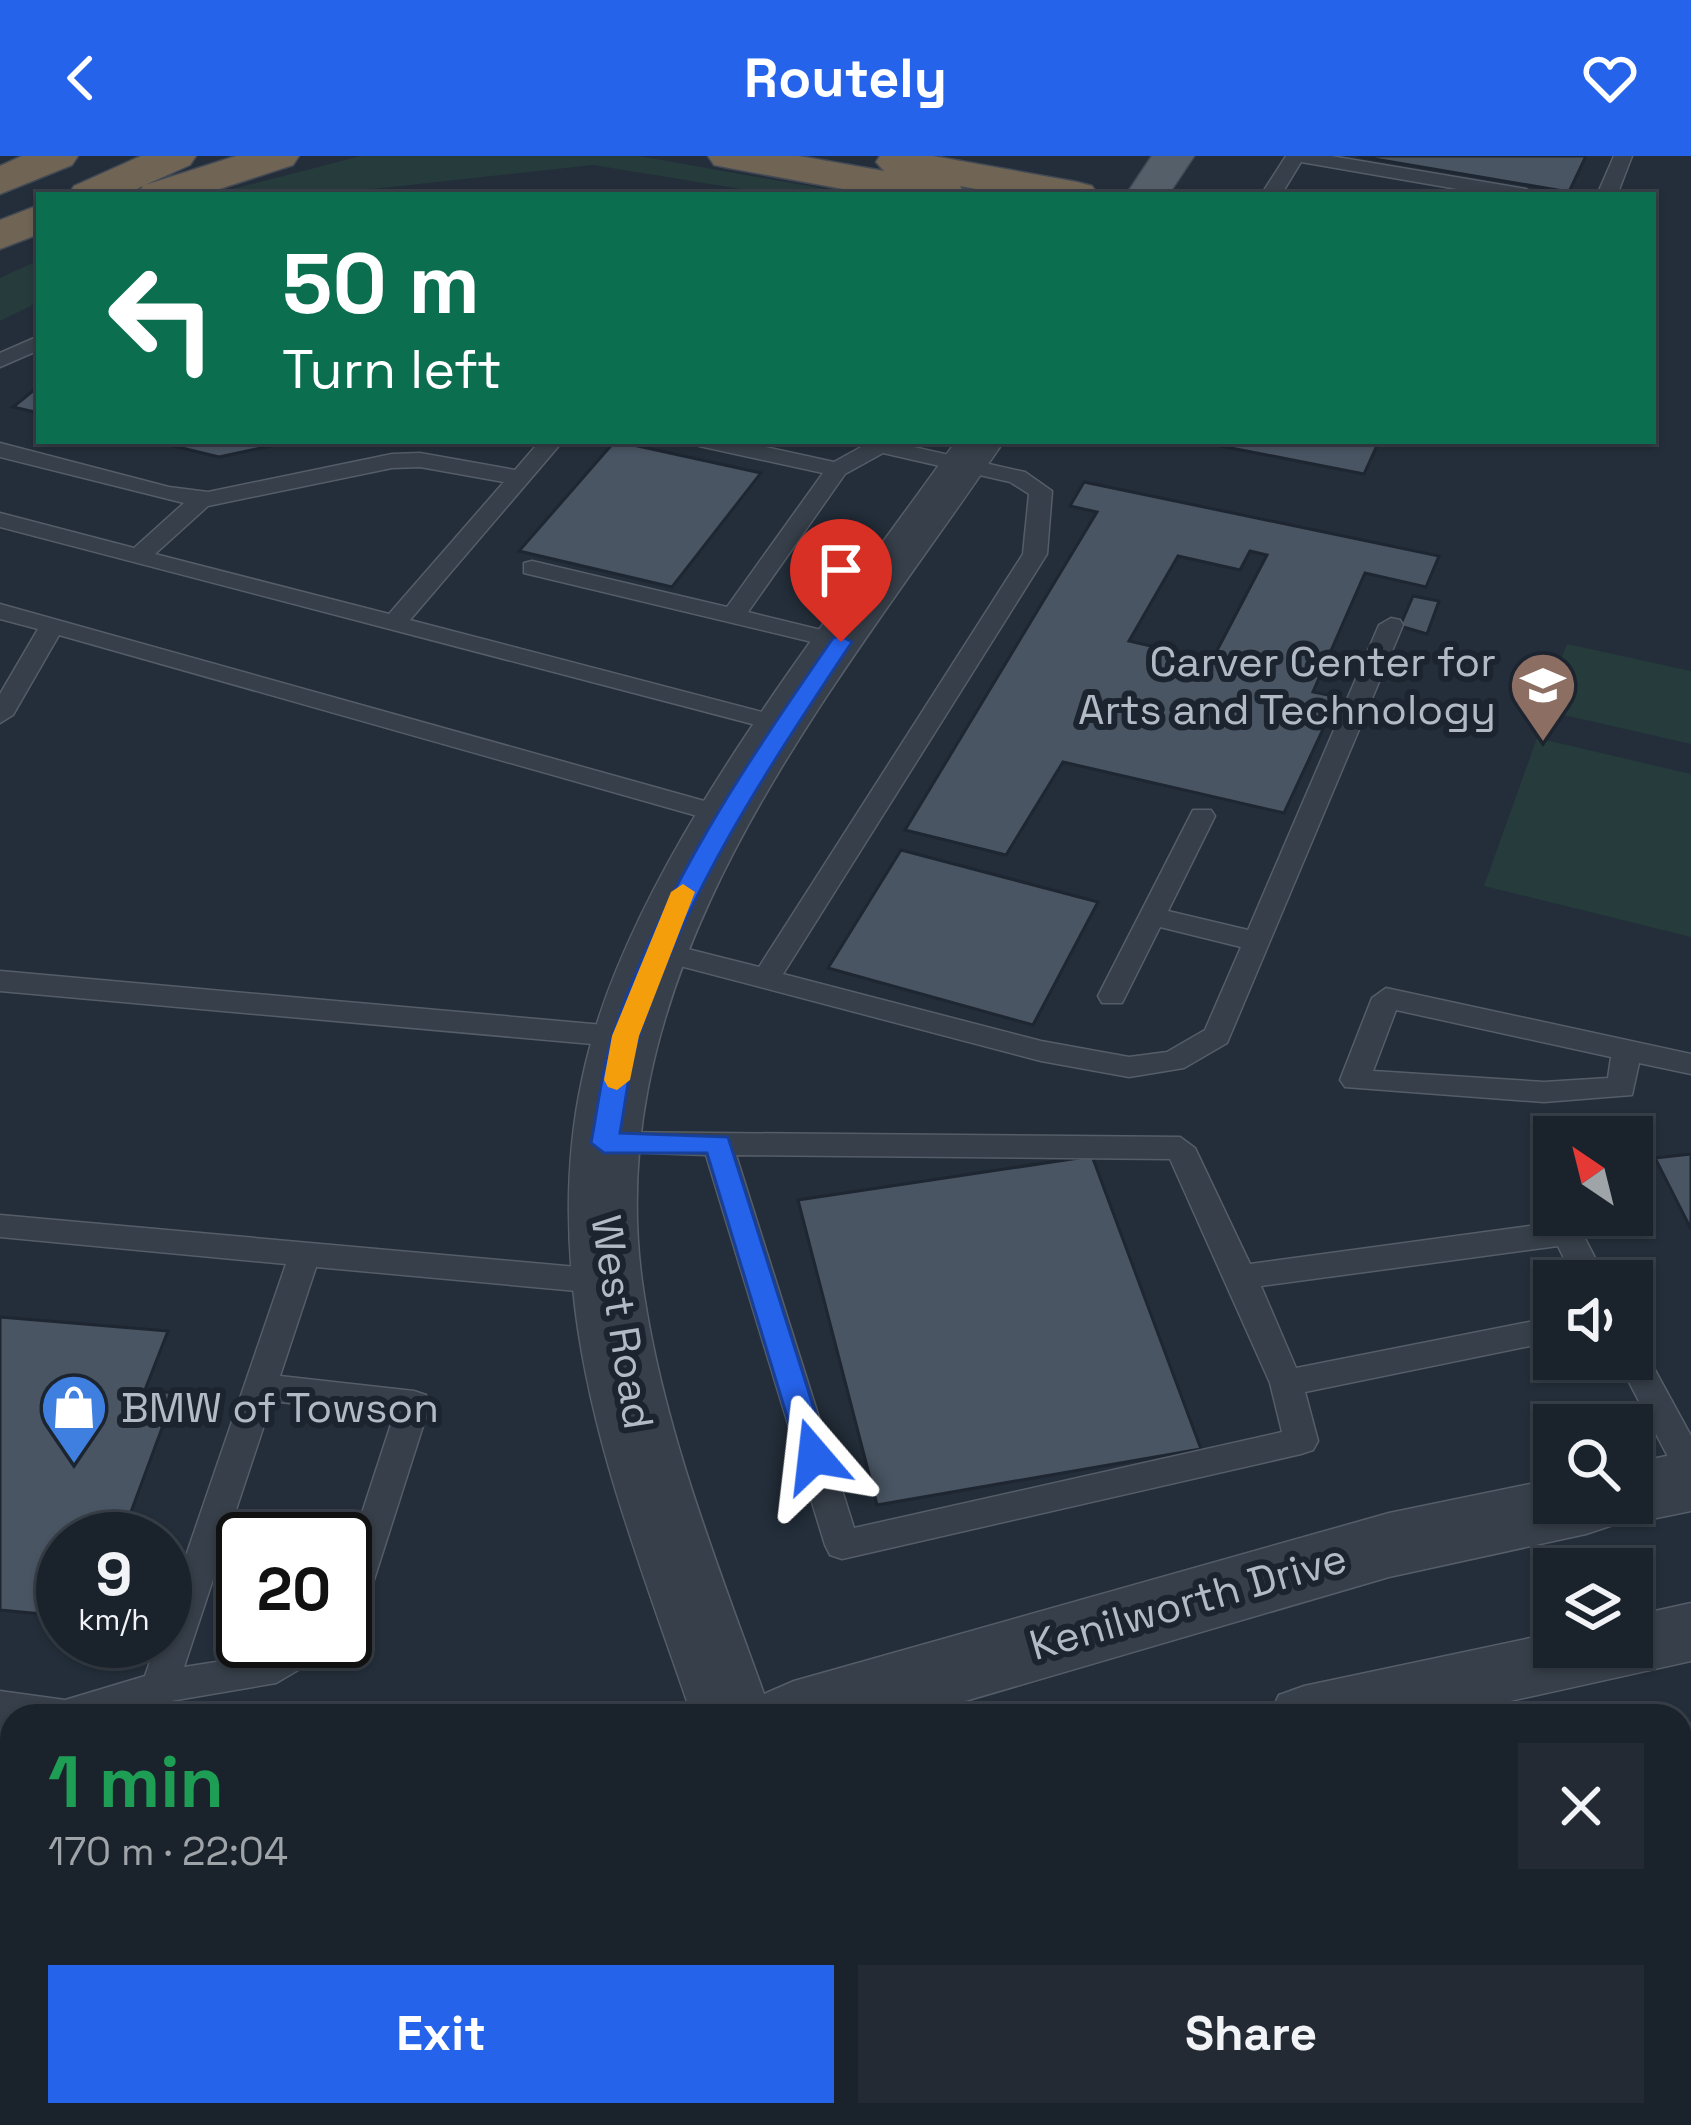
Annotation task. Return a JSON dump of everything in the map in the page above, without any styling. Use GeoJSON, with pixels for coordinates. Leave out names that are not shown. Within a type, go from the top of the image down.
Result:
{"type":"FeatureCollection","features":[{"type":"Feature","properties":{"kind":"highway"},"geometry":{"type":"LineString","coordinates":[[0,181],[57,156]]}},
{"type":"Feature","properties":{"kind":"highway"},"geometry":{"type":"LineString","coordinates":[[96,192],[175,156]]}},
{"type":"Feature","properties":{"kind":"highway"},"geometry":{"type":"LineString","coordinates":[[167,192],[278,156]]}},
{"type":"Feature","properties":{"kind":"highway"},"geometry":{"type":"LineString","coordinates":[[729,156],[928,192]]}},
{"type":"Feature","properties":{"kind":"highway"},"geometry":{"type":"LineString","coordinates":[[863,156],[1061,192]]}},
{"type":"Feature","properties":{"kind":"highway"},"geometry":{"type":"LineString","coordinates":[[0,236],[36,219]]}},
{"type":"Feature","properties":{"kind":"highway"},"geometry":{"type":"LineString","coordinates":[[0,259],[36,243]]}},
{"type":"Feature","properties":{"kind":"main road"},"geometry":{"type":"LineString","coordinates":[[1150,192],[1173,156]]}},
{"type":"Feature","properties":{"kind":"street","name":"West Road"},"geometry":{"type":"LineString","coordinates":[[728,1704],[653,1485],[627,1386],[610,1282],[604,1143],[626,1036],[656,950],[724,815],[972,453]]}},
{"type":"Feature","properties":{"kind":"street"},"geometry":{"type":"LineString","coordinates":[[1653,1488],[1691,1480]]}},
{"type":"Feature","properties":{"kind":"street","name":"Kenilworth Drive"},"geometry":{"type":"LineString","coordinates":[[834,1704],[1144,1611],[1389,1545],[1533,1514]]}},
{"type":"Feature","properties":{"kind":"street"},"geometry":{"type":"LineString","coordinates":[[1653,1640],[1691,1632]]}},
{"type":"Feature","properties":{"kind":"street"},"geometry":{"type":"LineString","coordinates":[[1360,1704],[1533,1667]]}},
{"type":"Feature","properties":{"kind":"lane"},"geometry":{"type":"LineString","coordinates":[[1273,192],[1296,156],[1508,192]]}},
{"type":"Feature","properties":{"kind":"lane"},"geometry":{"type":"LineString","coordinates":[[1608,192],[1623,156]]}},
{"type":"Feature","properties":{"kind":"lane"},"geometry":{"type":"LineString","coordinates":[[0,361],[36,343]]}},
{"type":"Feature","properties":{"kind":"lane"},"geometry":{"type":"LineString","coordinates":[[419,460],[434,444]]}},
{"type":"Feature","properties":{"kind":"lane"},"geometry":{"type":"LineString","coordinates":[[394,623],[549,444]]}},
{"type":"Feature","properties":{"kind":"lane"},"geometry":{"type":"LineString","coordinates":[[721,444],[837,469]]}},
{"type":"Feature","properties":{"kind":"lane"},"geometry":{"type":"LineString","coordinates":[[734,616],[837,469],[879,444],[972,453],[1041,490],[1034,554],[767,977]]}},
{"type":"Feature","properties":{"kind":"lane"},"geometry":{"type":"LineString","coordinates":[[0,449],[202,498],[419,460],[520,478]]}},
{"type":"Feature","properties":{"kind":"lane"},"geometry":{"type":"LineString","coordinates":[[139,556],[202,498]]}},
{"type":"Feature","properties":{"kind":"lane"},"geometry":{"type":"LineString","coordinates":[[0,520],[784,725]]}},
{"type":"Feature","properties":{"kind":"lane"},"geometry":{"type":"LineString","coordinates":[[532,568],[841,642]]}},
{"type":"Feature","properties":{"kind":"lane"},"geometry":{"type":"LineString","coordinates":[[0,611],[724,815]]}},
{"type":"Feature","properties":{"kind":"lane"},"geometry":{"type":"LineString","coordinates":[[656,950],[1041,1052],[1129,1067],[1174,1061],[1217,1036],[1391,625]]}},
{"type":"Feature","properties":{"kind":"lane"},"geometry":{"type":"LineString","coordinates":[[0,716],[52,626]]}},
{"type":"Feature","properties":{"kind":"lane"},"geometry":{"type":"LineString","coordinates":[[1112,996],[1202,815]]}},
{"type":"Feature","properties":{"kind":"lane"},"geometry":{"type":"LineString","coordinates":[[1155,916],[1258,942]]}},
{"type":"Feature","properties":{"kind":"lane"},"geometry":{"type":"LineString","coordinates":[[0,981],[626,1036]]}},
{"type":"Feature","properties":{"kind":"lane"},"geometry":{"type":"LineString","coordinates":[[1625,1053],[1622,1088],[1544,1092],[1355,1080],[1386,998],[1691,1064]]}},
{"type":"Feature","properties":{"kind":"lane"},"geometry":{"type":"LineString","coordinates":[[604,1143],[1180,1148],[1286,1383],[1300,1441],[842,1545],[718,1144]]}},
{"type":"Feature","properties":{"kind":"lane"},"geometry":{"type":"LineString","coordinates":[[0,1226],[610,1282]]}},
{"type":"Feature","properties":{"kind":"lane"},"geometry":{"type":"LineString","coordinates":[[1240,1277],[1567,1233],[1580,1260]]}},
{"type":"Feature","properties":{"kind":"lane"},"geometry":{"type":"LineString","coordinates":[[159,1687],[304,1254]]}},
{"type":"Feature","properties":{"kind":"lane"},"geometry":{"type":"LineString","coordinates":[[1286,1383],[1533,1333]]}},
{"type":"Feature","properties":{"kind":"lane"},"geometry":{"type":"LineString","coordinates":[[1644,1380],[1691,1468]]}},
{"type":"Feature","properties":{"kind":"lane"},"geometry":{"type":"LineString","coordinates":[[259,1387],[414,1404],[372,1535]]}},
{"type":"Feature","properties":{"kind":"lane"},"geometry":{"type":"LineString","coordinates":[[104,1704],[159,1687],[277,1668]]}},
{"type":"Feature","properties":{"kind":"green space"},"geometry":{"type":"Polygon","coordinates":[[[361,156],[639,156],[842,192],[760,192],[593,165],[346,192],[221,192],[361,156]]]}},
{"type":"Feature","properties":{"kind":"green space"},"geometry":{"type":"Polygon","coordinates":[[[36,261],[36,303],[0,321],[0,278],[36,261]]]}},
{"type":"Feature","properties":{"kind":"green space"},"geometry":{"type":"Polygon","coordinates":[[[1567,644],[1691,671],[1691,744],[1542,710],[1567,644]]]}},
{"type":"Feature","properties":{"kind":"green space"},"geometry":{"type":"Polygon","coordinates":[[[1537,738],[1691,774],[1691,937],[1484,886],[1537,738]]]}},
{"type":"Feature","properties":{"kind":"building"},"geometry":{"type":"Polygon","coordinates":[[[1357,156],[1586,156],[1569,192],[1357,156]]]}},
{"type":"Feature","properties":{"kind":"building"},"geometry":{"type":"Polygon","coordinates":[[[36,388],[36,412],[13,407],[36,388]]]}},
{"type":"Feature","properties":{"kind":"building"},"geometry":{"type":"Polygon","coordinates":[[[165,444],[279,444],[219,457],[165,444]]]}},
{"type":"Feature","properties":{"kind":"building"},"geometry":{"type":"Polygon","coordinates":[[[612,444],[761,473],[672,587],[519,551],[612,444]]]}},
{"type":"Feature","properties":{"kind":"building"},"geometry":{"type":"Polygon","coordinates":[[[1210,444],[1378,444],[1364,474],[1210,444]]]}},
{"type":"Feature","properties":{"kind":"building"},"geometry":{"type":"Polygon","coordinates":[[[1084,482],[1439,556],[1426,587],[1365,573],[1313,692],[1338,697],[1284,813],[1063,762],[1006,855],[905,830],[1097,512],[1070,506],[1084,482]],[[1250,551],[1240,570],[1178,556],[1129,641],[1212,660],[1267,555],[1250,551]]]}},
{"type":"Feature","properties":{"kind":"building"},"geometry":{"type":"Polygon","coordinates":[[[1413,596],[1439,601],[1427,634],[1400,626],[1413,596]]]}},
{"type":"Feature","properties":{"kind":"building"},"geometry":{"type":"Polygon","coordinates":[[[901,850],[1098,902],[1033,1025],[828,968],[901,850]]]}},
{"type":"Feature","properties":{"kind":"building"},"geometry":{"type":"Polygon","coordinates":[[[1691,1154],[1691,1229],[1655,1158],[1691,1154]]]}},
{"type":"Feature","properties":{"kind":"building"},"geometry":{"type":"Polygon","coordinates":[[[1092,1156],[1201,1449],[877,1505],[798,1200],[1092,1156]]]}},
{"type":"Feature","properties":{"kind":"building","name":"BMW of Towson"},"geometry":{"type":"Polygon","coordinates":[[[0,1317],[168,1331],[145,1390],[175,1393],[131,1512],[36,1512],[36,1613],[0,1610],[0,1317]]]}},
{"type":"Feature","properties":{"kind":"slow traffic"},"geometry":{"type":"LineString","coordinates":[[617,1080],[626,1036],[656,950],[683,892]]}},
{"type":"Feature","properties":{"kind":"place","name":"Carver Center for Arts and Technology"},"geometry":{"type":"Point","coordinates":[1543,744]}},
{"type":"Feature","properties":{"kind":"place","name":"BMW of Towson"},"geometry":{"type":"Point","coordinates":[74,1466]}},
{"type":"Feature","properties":{"kind":"route"},"geometry":{"type":"LineString","coordinates":[[814,1456],[718,1144],[604,1143],[626,1036],[656,950],[688,881],[724,815],[841,642]]}}]}
